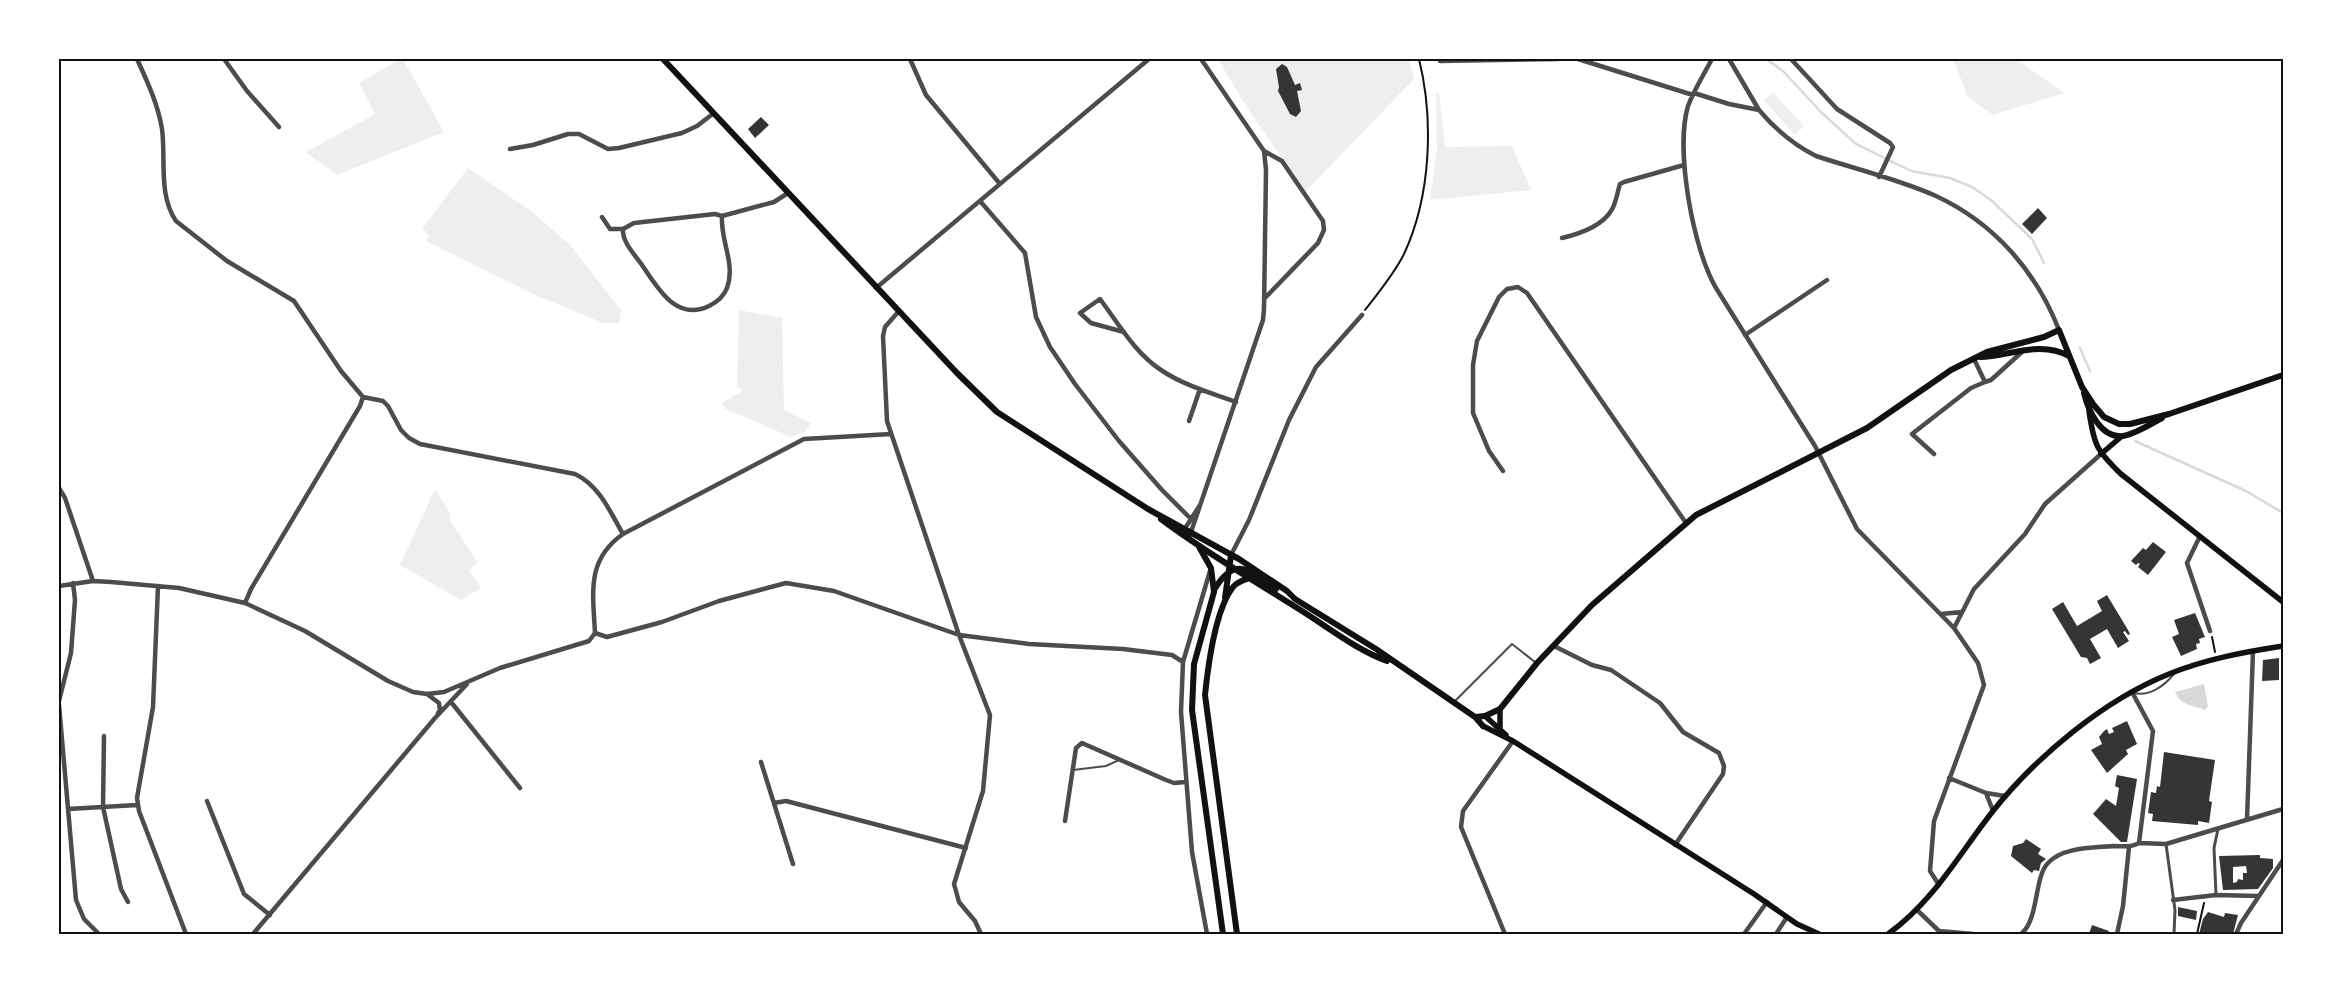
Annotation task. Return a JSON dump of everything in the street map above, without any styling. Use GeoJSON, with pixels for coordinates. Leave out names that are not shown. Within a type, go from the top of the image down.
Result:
{"type":"FeatureCollection","features":[{"type":"Feature","properties":{"kind":"main road"},"geometry":{"type":"LineString","coordinates":[[663,59],[876,288],[997,412],[1148,509],[1186,537],[1223,560],[1229,568],[1245,569],[1376,649],[1393,663],[1475,717],[1483,726],[1513,742],[1767,902],[1787,917],[1819,934]]}},
{"type":"Feature","properties":{"kind":"main road"},"geometry":{"type":"LineString","coordinates":[[1475,717],[1485,716],[1500,709],[1537,663],[1592,605],[1696,515],[1867,428],[1928,383],[1987,352],[2044,337],[2059,330],[2082,387],[2092,432],[2100,454],[2121,474],[2283,602]]}},
{"type":"Feature","properties":{"kind":"main road"},"geometry":{"type":"LineString","coordinates":[[1976,358],[2042,348],[2058,350],[2069,356]]}},
{"type":"Feature","properties":{"kind":"main road"},"geometry":{"type":"LineString","coordinates":[[2082,387],[2104,417],[2114,422],[2126,424],[2169,414],[2283,375]]}},
{"type":"Feature","properties":{"kind":"main road"},"geometry":{"type":"LineString","coordinates":[[2088,408],[2102,427],[2122,436]]}},
{"type":"Feature","properties":{"kind":"main road"},"geometry":{"type":"LineString","coordinates":[[2100,454],[2122,436],[2169,414]]}},
{"type":"Feature","properties":{"kind":"main road"},"geometry":{"type":"LineString","coordinates":[[1148,509],[1231,555],[1287,591],[1295,599]]}},
{"type":"Feature","properties":{"kind":"main road"},"geometry":{"type":"LineString","coordinates":[[1198,545],[1211,568],[1214,592]]}},
{"type":"Feature","properties":{"kind":"main road"},"geometry":{"type":"LineString","coordinates":[[1223,560],[1231,555]]}},
{"type":"Feature","properties":{"kind":"main road"},"geometry":{"type":"LineString","coordinates":[[1231,555],[1224,604],[1209,660],[1205,695],[1237,933]]}},
{"type":"Feature","properties":{"kind":"main road"},"geometry":{"type":"LineString","coordinates":[[1223,934],[1192,710],[1194,664],[1214,592],[1229,568]]}},
{"type":"Feature","properties":{"kind":"main road"},"geometry":{"type":"LineString","coordinates":[[1237,569],[1372,655],[1393,663]]}},
{"type":"Feature","properties":{"kind":"main road"},"geometry":{"type":"LineString","coordinates":[[1224,604],[1234,586],[1250,578]]}},
{"type":"Feature","properties":{"kind":"main road"},"geometry":{"type":"LineString","coordinates":[[1888,934],[1917,910],[1939,885],[2005,796],[2059,743],[2132,692],[2176,671],[2216,659],[2283,646]]}},
{"type":"Feature","properties":{"kind":"main road"},"geometry":{"type":"LineString","coordinates":[[1500,709],[1500,730]]}},
{"type":"Feature","properties":{"kind":"main road"},"geometry":{"type":"LineString","coordinates":[[1485,716],[1513,742]]}},
{"type":"Feature","properties":{"kind":"street"},"geometry":{"type":"LineString","coordinates":[[137,59],[158,112],[162,129],[166,190],[171,214],[176,220],[227,261],[294,301],[340,370],[363,397],[383,401],[388,406],[401,430],[409,438],[420,444],[575,474],[588,480],[596,489],[623,534]]}},
{"type":"Feature","properties":{"kind":"street"},"geometry":{"type":"LineString","coordinates":[[224,59],[246,91],[279,127]]}},
{"type":"Feature","properties":{"kind":"street"},"geometry":{"type":"LineString","coordinates":[[910,59],[922,87],[933,104],[1000,184]]}},
{"type":"Feature","properties":{"kind":"street"},"geometry":{"type":"LineString","coordinates":[[876,288],[1148,59]]}},
{"type":"Feature","properties":{"kind":"street"},"geometry":{"type":"LineString","coordinates":[[1201,59],[1264,151],[1282,161],[1323,221],[1324,230],[1318,243],[1264,299]]}},
{"type":"Feature","properties":{"kind":"street"},"geometry":{"type":"LineString","coordinates":[[1440,61],[1558,59]]}},
{"type":"Feature","properties":{"kind":"street"},"geometry":{"type":"LineString","coordinates":[[1578,59],[1729,104],[1759,110]]}},
{"type":"Feature","properties":{"kind":"street"},"geometry":{"type":"LineString","coordinates":[[1712,59],[1688,108],[1684,165],[1703,264],[1815,446],[1857,529],[1954,628],[1978,663],[1984,685],[1934,821],[1930,871],[1939,885]]}},
{"type":"Feature","properties":{"kind":"street"},"geometry":{"type":"LineString","coordinates":[[1729,59],[1759,110],[1770,124],[1803,149],[1816,156],[1935,196],[1959,209],[1987,229],[2018,258],[2037,283],[2059,330]]}},
{"type":"Feature","properties":{"kind":"street"},"geometry":{"type":"LineString","coordinates":[[1791,59],[1837,110],[1890,143],[1893,147],[1879,177]]}},
{"type":"Feature","properties":{"kind":"street"},"geometry":{"type":"LineString","coordinates":[[510,149],[533,145],[568,134],[579,134],[608,149],[620,148],[682,133],[697,126],[714,113]]}},
{"type":"Feature","properties":{"kind":"street"},"geometry":{"type":"LineString","coordinates":[[1186,537],[1192,532],[1204,500],[1263,320],[1266,170],[1264,151]]}},
{"type":"Feature","properties":{"kind":"street"},"geometry":{"type":"LineString","coordinates":[[1562,238],[1579,234],[1603,220],[1611,211],[1620,184],[1684,165]]}},
{"type":"Feature","properties":{"kind":"street"},"geometry":{"type":"LineString","coordinates":[[602,217],[610,228],[622,229],[634,223],[715,214],[722,216],[774,202],[788,193]]}},
{"type":"Feature","properties":{"kind":"street"},"geometry":{"type":"LineString","coordinates":[[980,201],[1025,253],[1036,317],[1050,347],[1075,384],[1119,441],[1162,490],[1191,519]]}},
{"type":"Feature","properties":{"kind":"street"},"geometry":{"type":"LineString","coordinates":[[622,229],[622,235],[628,245],[667,300],[677,308],[702,310],[722,297],[727,287],[730,264],[722,227],[722,216]]}},
{"type":"Feature","properties":{"kind":"street"},"geometry":{"type":"LineString","coordinates":[[1746,335],[1827,280]]}},
{"type":"Feature","properties":{"kind":"street"},"geometry":{"type":"LineString","coordinates":[[1503,471],[1488,451],[1473,413],[1473,365],[1477,341],[1499,297],[1506,289],[1518,287],[1527,293],[1686,523]]}},
{"type":"Feature","properties":{"kind":"street"},"geometry":{"type":"LineString","coordinates":[[1124,332],[1091,322],[1080,313],[1100,299],[1124,332],[1160,370],[1179,381],[1236,402]]}},
{"type":"Feature","properties":{"kind":"street"},"geometry":{"type":"LineString","coordinates":[[898,311],[885,327],[883,336],[887,421],[959,635],[990,715],[983,791],[956,876],[955,893],[959,902],[975,921],[981,934]]}},
{"type":"Feature","properties":{"kind":"street"},"geometry":{"type":"LineString","coordinates":[[1231,555],[1248,520],[1289,420],[1316,367],[1362,315]]}},
{"type":"Feature","properties":{"kind":"street"},"geometry":{"type":"LineString","coordinates":[[1934,454],[1912,434],[1971,388],[1991,380],[2023,351]]}},
{"type":"Feature","properties":{"kind":"street"},"geometry":{"type":"LineString","coordinates":[[1976,358],[1984,382]]}},
{"type":"Feature","properties":{"kind":"street"},"geometry":{"type":"LineString","coordinates":[[1189,421],[1200,389]]}},
{"type":"Feature","properties":{"kind":"street"},"geometry":{"type":"LineString","coordinates":[[246,603],[251,589],[360,406],[363,397]]}},
{"type":"Feature","properties":{"kind":"street"},"geometry":{"type":"LineString","coordinates":[[59,586],[93,581],[158,586],[246,603],[305,631],[388,681],[413,692],[427,694],[444,692],[500,668],[589,641],[595,634],[593,590],[596,567],[602,554],[611,542],[623,534],[804,439],[891,434]]}},
{"type":"Feature","properties":{"kind":"street"},"geometry":{"type":"LineString","coordinates":[[1954,628],[1974,589],[2025,534],[2048,500],[2100,454]]}},
{"type":"Feature","properties":{"kind":"street"},"geometry":{"type":"LineString","coordinates":[[59,488],[66,498],[93,581]]}},
{"type":"Feature","properties":{"kind":"street"},"geometry":{"type":"LineString","coordinates":[[1186,537],[1185,528],[1204,500]]}},
{"type":"Feature","properties":{"kind":"street"},"geometry":{"type":"LineString","coordinates":[[2200,536],[2187,563],[2210,631]]}},
{"type":"Feature","properties":{"kind":"street"},"geometry":{"type":"LineString","coordinates":[[1208,934],[1192,852],[1181,712],[1183,662],[1211,568]]}},
{"type":"Feature","properties":{"kind":"street"},"geometry":{"type":"LineString","coordinates":[[59,701],[71,653],[75,600],[73,583]]}},
{"type":"Feature","properties":{"kind":"street"},"geometry":{"type":"LineString","coordinates":[[595,634],[607,637],[662,622],[719,601],[786,584],[834,591],[959,635],[1029,644],[1143,651],[1172,655],[1183,662]]}},
{"type":"Feature","properties":{"kind":"street"},"geometry":{"type":"LineString","coordinates":[[158,586],[153,707],[138,782],[138,805],[186,934]]}},
{"type":"Feature","properties":{"kind":"street"},"geometry":{"type":"LineString","coordinates":[[1941,614],[1962,612]]}},
{"type":"Feature","properties":{"kind":"street"},"geometry":{"type":"LineString","coordinates":[[1554,646],[1592,665],[1612,670],[1660,703],[1683,732],[1719,753],[1722,759],[1724,774],[1675,845]]}},
{"type":"Feature","properties":{"kind":"street"},"geometry":{"type":"LineString","coordinates":[[2247,820],[2252,651]]}},
{"type":"Feature","properties":{"kind":"street"},"geometry":{"type":"LineString","coordinates":[[253,934],[435,718],[469,682]]}},
{"type":"Feature","properties":{"kind":"street"},"geometry":{"type":"LineString","coordinates":[[2132,692],[2153,731],[2139,843]]}},
{"type":"Feature","properties":{"kind":"street"},"geometry":{"type":"LineString","coordinates":[[427,694],[439,703],[440,710],[435,718]]}},
{"type":"Feature","properties":{"kind":"street"},"geometry":{"type":"LineString","coordinates":[[451,702],[520,788]]}},
{"type":"Feature","properties":{"kind":"street"},"geometry":{"type":"LineString","coordinates":[[59,705],[76,900],[84,919],[99,934]]}},
{"type":"Feature","properties":{"kind":"street"},"geometry":{"type":"LineString","coordinates":[[104,736],[103,807],[121,889],[128,902]]}},
{"type":"Feature","properties":{"kind":"street"},"geometry":{"type":"LineString","coordinates":[[1065,821],[1076,748],[1082,742],[1166,780],[1185,782]]}},
{"type":"Feature","properties":{"kind":"street"},"geometry":{"type":"LineString","coordinates":[[1505,934],[1461,827],[1461,818],[1463,811],[1513,742]]}},
{"type":"Feature","properties":{"kind":"street"},"geometry":{"type":"LineString","coordinates":[[761,762],[793,864]]}},
{"type":"Feature","properties":{"kind":"street"},"geometry":{"type":"LineString","coordinates":[[1949,778],[1986,793],[2005,796]]}},
{"type":"Feature","properties":{"kind":"street"},"geometry":{"type":"LineString","coordinates":[[1986,793],[1993,811]]}},
{"type":"Feature","properties":{"kind":"street"},"geometry":{"type":"LineString","coordinates":[[207,801],[244,894],[270,915]]}},
{"type":"Feature","properties":{"kind":"street"},"geometry":{"type":"LineString","coordinates":[[774,803],[786,801],[966,848]]}},
{"type":"Feature","properties":{"kind":"street"},"geometry":{"type":"LineString","coordinates":[[68,809],[138,805]]}},
{"type":"Feature","properties":{"kind":"street"},"geometry":{"type":"LineString","coordinates":[[2022,934],[2028,926],[2044,868],[2055,858],[2065,853],[2129,846],[2139,843],[2166,844],[2283,810]]}},
{"type":"Feature","properties":{"kind":"street"},"geometry":{"type":"LineString","coordinates":[[2216,895],[2214,848],[2218,828]]}},
{"type":"Feature","properties":{"kind":"street"},"geometry":{"type":"LineString","coordinates":[[2166,844],[2173,900],[2174,934]]}},
{"type":"Feature","properties":{"kind":"street"},"geometry":{"type":"LineString","coordinates":[[2117,934],[2123,906],[2129,846]]}},
{"type":"Feature","properties":{"kind":"street"},"geometry":{"type":"LineString","coordinates":[[2236,934],[2240,923],[2283,860]]}},
{"type":"Feature","properties":{"kind":"street"},"geometry":{"type":"LineString","coordinates":[[2173,900],[2216,895],[2258,896]]}},
{"type":"Feature","properties":{"kind":"street"},"geometry":{"type":"LineString","coordinates":[[1744,934],[1767,902]]}},
{"type":"Feature","properties":{"kind":"street"},"geometry":{"type":"LineString","coordinates":[[1917,910],[1939,932],[1973,934]]}},
{"type":"Feature","properties":{"kind":"street"},"geometry":{"type":"LineString","coordinates":[[1776,934],[1787,917]]}},
{"type":"Feature","properties":{"kind":"lane"},"geometry":{"type":"LineString","coordinates":[[1454,703],[1512,644],[1537,663]]}},
{"type":"Feature","properties":{"kind":"lane"},"geometry":{"type":"LineString","coordinates":[[1073,770],[1106,766],[1119,760]]}},
{"type":"Feature","properties":{"kind":"path"},"geometry":{"type":"LineString","coordinates":[[1362,315],[1386,284],[1411,238],[1420,205],[1427,156],[1426,99],[1419,59]]}},
{"type":"Feature","properties":{"kind":"path"},"geometry":{"type":"LineString","coordinates":[[2210,631],[2216,659]]}},
{"type":"Feature","properties":{"kind":"path"},"geometry":{"type":"LineString","coordinates":[[2196,934],[2205,896]]}},
{"type":"Feature","properties":{"kind":"shaded area"},"geometry":{"type":"Polygon","coordinates":[[[403,59],[444,132],[337,175],[306,152],[375,114],[359,83],[403,59]]]}},
{"type":"Feature","properties":{"kind":"shaded area"},"geometry":{"type":"Polygon","coordinates":[[[1218,59],[1409,59],[1414,79],[1305,192],[1244,103],[1218,59]]]}},
{"type":"Feature","properties":{"kind":"shaded area"},"geometry":{"type":"Polygon","coordinates":[[[1953,59],[2016,59],[2064,93],[1993,115],[1968,97],[1953,59]]]}},
{"type":"Feature","properties":{"kind":"shaded area"},"geometry":{"type":"Polygon","coordinates":[[[1436,93],[1439,93],[1445,147],[1512,146],[1531,190],[1430,200],[1437,149],[1436,93]]]}},
{"type":"Feature","properties":{"kind":"shaded area"},"geometry":{"type":"Polygon","coordinates":[[[1773,93],[1804,126],[1795,135],[1764,101],[1773,93]]]}},
{"type":"Feature","properties":{"kind":"shaded area"},"geometry":{"type":"Polygon","coordinates":[[[468,168],[535,214],[570,245],[621,310],[619,323],[603,323],[535,295],[426,241],[429,236],[422,229],[468,168]]]}},
{"type":"Feature","properties":{"kind":"shaded area"},"geometry":{"type":"Polygon","coordinates":[[[739,310],[782,318],[784,410],[811,423],[805,432],[791,437],[726,409],[722,403],[743,390],[737,386],[739,310]]]}},
{"type":"Feature","properties":{"kind":"shaded area"},"geometry":{"type":"Polygon","coordinates":[[[435,489],[451,515],[449,519],[478,563],[469,570],[481,588],[461,600],[400,565],[435,489]]]}},
{"type":"Feature","properties":{"kind":"shaded area"},"geometry":{"type":"Polygon","coordinates":[[[2204,684],[2208,706],[2205,710],[2184,703],[2175,692],[2204,684]]]}},
{"type":"Feature","properties":{"kind":"building"},"geometry":{"type":"Polygon","coordinates":[[[1282,64],[1287,67],[1295,85],[1300,83],[1302,90],[1297,91],[1301,111],[1296,117],[1290,114],[1278,91],[1276,69],[1282,64]]]}},
{"type":"Feature","properties":{"kind":"building"},"geometry":{"type":"Polygon","coordinates":[[[761,117],[769,125],[755,138],[748,129],[761,117]]]}},
{"type":"Feature","properties":{"kind":"building"},"geometry":{"type":"Polygon","coordinates":[[[2038,208],[2047,218],[2032,234],[2022,224],[2038,208]]]}},
{"type":"Feature","properties":{"kind":"building"},"geometry":{"type":"Polygon","coordinates":[[[2153,542],[2166,552],[2148,575],[2138,567],[2140,564],[2136,565],[2131,561],[2143,548],[2146,550],[2153,542]]]}},
{"type":"Feature","properties":{"kind":"building"},"geometry":{"type":"Polygon","coordinates":[[[2107,595],[2130,634],[2128,635],[2125,631],[2123,632],[2129,641],[2118,648],[2107,629],[2090,639],[2101,658],[2090,664],[2087,658],[2081,657],[2052,609],[2063,602],[2077,626],[2102,611],[2097,601],[2107,595]]]}},
{"type":"Feature","properties":{"kind":"building"},"geometry":{"type":"Polygon","coordinates":[[[2195,613],[2205,637],[2199,639],[2200,643],[2196,644],[2197,649],[2181,656],[2172,637],[2179,634],[2174,620],[2195,613]]]}},
{"type":"Feature","properties":{"kind":"building"},"geometry":{"type":"Polygon","coordinates":[[[2279,658],[2279,680],[2262,681],[2263,660],[2279,658]]]}},
{"type":"Feature","properties":{"kind":"building"},"geometry":{"type":"Polygon","coordinates":[[[2127,721],[2137,744],[2126,750],[2128,754],[2107,773],[2091,750],[2102,744],[2099,737],[2104,731],[2107,729],[2109,734],[2114,732],[2112,728],[2127,721]]]}},
{"type":"Feature","properties":{"kind":"building"},"geometry":{"type":"Polygon","coordinates":[[[2164,752],[2215,760],[2209,801],[2212,802],[2209,823],[2198,821],[2198,825],[2152,821],[2153,814],[2148,813],[2151,792],[2156,793],[2157,786],[2160,787],[2164,752]]]}},
{"type":"Feature","properties":{"kind":"building"},"geometry":{"type":"Polygon","coordinates":[[[2117,775],[2137,779],[2127,842],[2121,842],[2093,814],[2106,799],[2116,806],[2119,788],[2115,786],[2117,775]]]}},
{"type":"Feature","properties":{"kind":"building"},"geometry":{"type":"Polygon","coordinates":[[[2026,839],[2041,849],[2038,854],[2046,859],[2041,863],[2039,871],[2034,870],[2032,873],[2011,856],[2013,846],[2023,843],[2026,839]]]}},
{"type":"Feature","properties":{"kind":"building"},"geometry":{"type":"Polygon","coordinates":[[[2260,855],[2260,858],[2273,859],[2273,868],[2258,889],[2223,890],[2219,856],[2260,855]],[[2246,866],[2233,867],[2233,883],[2237,882],[2238,879],[2243,880],[2243,873],[2247,873],[2246,866]]]}},
{"type":"Feature","properties":{"kind":"building"},"geometry":{"type":"Polygon","coordinates":[[[2178,907],[2197,911],[2196,920],[2178,916],[2178,907]]]}},
{"type":"Feature","properties":{"kind":"building"},"geometry":{"type":"Polygon","coordinates":[[[2208,912],[2224,917],[2225,913],[2238,915],[2233,934],[2199,934],[2203,919],[2208,912]]]}},
{"type":"Feature","properties":{"kind":"building"},"geometry":{"type":"Polygon","coordinates":[[[2092,925],[2109,931],[2108,934],[2089,934],[2092,925]]]}},
{"type":"Feature","properties":{"kind":"waterway"},"geometry":{"type":"LineString","coordinates":[[1766,59],[1783,71],[1821,112],[1856,144],[1911,171],[1950,178],[1972,187],[1991,200],[2032,239],[2044,263]]}},
{"type":"Feature","properties":{"kind":"waterway"},"geometry":{"type":"LineString","coordinates":[[2080,348],[2090,371]]}},
{"type":"Feature","properties":{"kind":"waterway"},"geometry":{"type":"LineString","coordinates":[[2135,441],[2246,491],[2283,513]]}}]}
